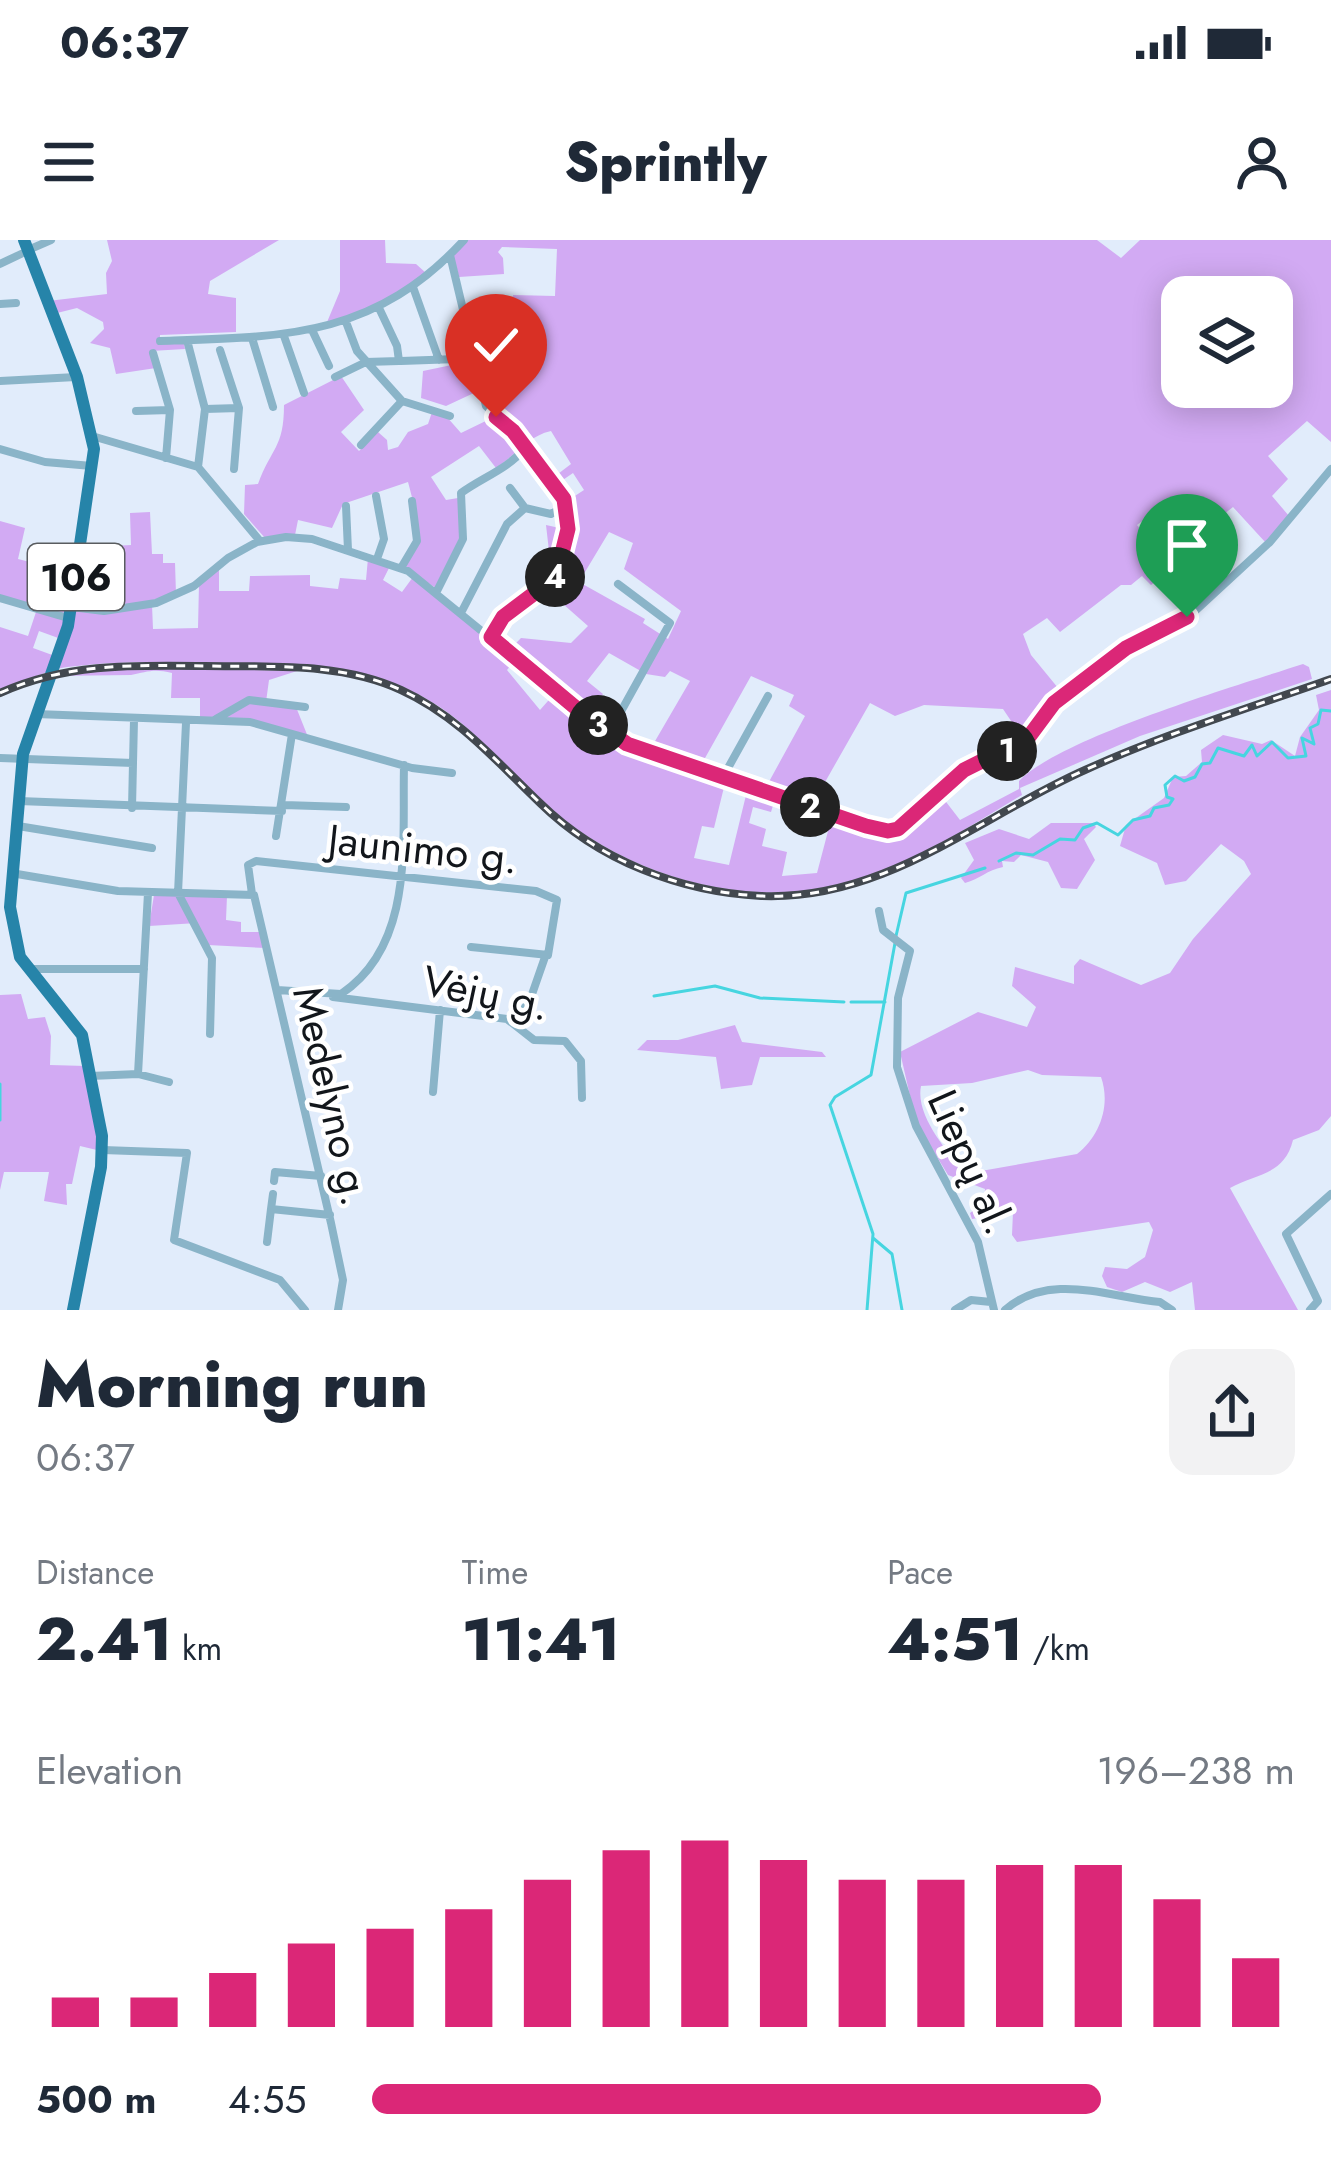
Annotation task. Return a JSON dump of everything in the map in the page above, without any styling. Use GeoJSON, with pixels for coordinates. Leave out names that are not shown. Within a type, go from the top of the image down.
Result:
{"type":"FeatureCollection","features":[{"type":"Feature","properties":{"kind":"main road","name":"106"},"geometry":{"type":"LineString","coordinates":[[25,248],[77,377],[92,436],[93,466],[70,612],[22,759],[11,873],[11,931],[28,970],[80,1031],[103,1150],[73,1310]]}},
{"type":"Feature","properties":{"kind":"street"},"geometry":{"type":"LineString","coordinates":[[1,264],[25,248],[51,240]]}},
{"type":"Feature","properties":{"kind":"street"},"geometry":{"type":"LineString","coordinates":[[160,341],[284,336],[346,322],[412,287],[464,240]]}},
{"type":"Feature","properties":{"kind":"street"},"geometry":{"type":"LineString","coordinates":[[451,255],[488,410],[525,448],[567,505],[566,550],[556,565],[556,577],[503,617],[491,637]]}},
{"type":"Feature","properties":{"kind":"street"},"geometry":{"type":"LineString","coordinates":[[412,287],[439,360]]}},
{"type":"Feature","properties":{"kind":"street"},"geometry":{"type":"LineString","coordinates":[[0,304],[16,303]]}},
{"type":"Feature","properties":{"kind":"street"},"geometry":{"type":"LineString","coordinates":[[380,308],[400,361]]}},
{"type":"Feature","properties":{"kind":"street"},"geometry":{"type":"LineString","coordinates":[[346,322],[354,346],[402,400],[450,416]]}},
{"type":"Feature","properties":{"kind":"street"},"geometry":{"type":"LineString","coordinates":[[313,332],[329,366]]}},
{"type":"Feature","properties":{"kind":"street"},"geometry":{"type":"LineString","coordinates":[[284,336],[304,393]]}},
{"type":"Feature","properties":{"kind":"street"},"geometry":{"type":"LineString","coordinates":[[252,338],[270,407]]}},
{"type":"Feature","properties":{"kind":"street"},"geometry":{"type":"LineString","coordinates":[[187,340],[205,409],[198,467]]}},
{"type":"Feature","properties":{"kind":"street"},"geometry":{"type":"LineString","coordinates":[[220,350],[239,408],[234,469]]}},
{"type":"Feature","properties":{"kind":"street"},"geometry":{"type":"LineString","coordinates":[[153,353],[170,410],[164,457]]}},
{"type":"Feature","properties":{"kind":"street"},"geometry":{"type":"LineString","coordinates":[[335,377],[366,362],[457,359]]}},
{"type":"Feature","properties":{"kind":"street"},"geometry":{"type":"LineString","coordinates":[[0,381],[77,377]]}},
{"type":"Feature","properties":{"kind":"street"},"geometry":{"type":"LineString","coordinates":[[361,446],[402,400]]}},
{"type":"Feature","properties":{"kind":"street"},"geometry":{"type":"LineString","coordinates":[[205,409],[239,408]]}},
{"type":"Feature","properties":{"kind":"street"},"geometry":{"type":"LineString","coordinates":[[136,411],[170,410]]}},
{"type":"Feature","properties":{"kind":"street"},"geometry":{"type":"LineString","coordinates":[[92,436],[198,467],[260,541]]}},
{"type":"Feature","properties":{"kind":"street"},"geometry":{"type":"LineString","coordinates":[[0,448],[45,462],[93,466]]}},
{"type":"Feature","properties":{"kind":"street"},"geometry":{"type":"LineString","coordinates":[[437,592],[463,539],[461,493],[506,467],[525,448]]}},
{"type":"Feature","properties":{"kind":"street"},"geometry":{"type":"LineString","coordinates":[[0,598],[70,612],[165,600],[260,541],[302,537],[401,568],[462,611],[609,733],[634,747],[888,831],[898,829],[964,770],[1028,738],[1054,703],[1126,648],[1195,611],[1266,546],[1331,469]]}},
{"type":"Feature","properties":{"kind":"street"},"geometry":{"type":"LineString","coordinates":[[510,488],[526,508],[550,514],[567,505]]}},
{"type":"Feature","properties":{"kind":"street"},"geometry":{"type":"LineString","coordinates":[[376,496],[384,538],[377,559]]}},
{"type":"Feature","properties":{"kind":"street"},"geometry":{"type":"LineString","coordinates":[[401,568],[417,541],[412,501]]}},
{"type":"Feature","properties":{"kind":"street"},"geometry":{"type":"LineString","coordinates":[[346,506],[348,550]]}},
{"type":"Feature","properties":{"kind":"street"},"geometry":{"type":"LineString","coordinates":[[462,611],[507,524],[526,508]]}},
{"type":"Feature","properties":{"kind":"street"},"geometry":{"type":"LineString","coordinates":[[609,733],[670,623],[617,584]]}},
{"type":"Feature","properties":{"kind":"street"},"geometry":{"type":"LineString","coordinates":[[723,777],[767,696]]}},
{"type":"Feature","properties":{"kind":"street"},"geometry":{"type":"LineString","coordinates":[[215,720],[249,700],[304,707]]}},
{"type":"Feature","properties":{"kind":"street"},"geometry":{"type":"LineString","coordinates":[[36,714],[250,722],[404,765],[452,772]]}},
{"type":"Feature","properties":{"kind":"street"},"geometry":{"type":"LineString","coordinates":[[132,808],[134,720]]}},
{"type":"Feature","properties":{"kind":"street"},"geometry":{"type":"LineString","coordinates":[[187,723],[178,893],[212,958],[210,1034]]}},
{"type":"Feature","properties":{"kind":"street"},"geometry":{"type":"LineString","coordinates":[[276,836],[292,734]]}},
{"type":"Feature","properties":{"kind":"street"},"geometry":{"type":"LineString","coordinates":[[0,758],[133,763]]}},
{"type":"Feature","properties":{"kind":"street"},"geometry":{"type":"LineString","coordinates":[[332,996],[349,988],[394,922],[401,880],[404,765]]}},
{"type":"Feature","properties":{"kind":"street"},"geometry":{"type":"LineString","coordinates":[[17,801],[183,810],[346,807]]}},
{"type":"Feature","properties":{"kind":"street"},"geometry":{"type":"LineString","coordinates":[[14,825],[152,848]]}},
{"type":"Feature","properties":{"kind":"street","name":"Jaunimo g."},"geometry":{"type":"LineString","coordinates":[[253,895],[248,866],[256,861],[554,896],[558,907],[552,948],[545,957]]}},
{"type":"Feature","properties":{"kind":"street"},"geometry":{"type":"LineString","coordinates":[[11,873],[148,893],[253,895]]}},
{"type":"Feature","properties":{"kind":"street"},"geometry":{"type":"LineString","coordinates":[[138,1074],[148,893]]}},
{"type":"Feature","properties":{"kind":"street","name":"Medelyno g."},"geometry":{"type":"LineString","coordinates":[[253,895],[330,1215],[343,1280],[338,1310]]}},
{"type":"Feature","properties":{"kind":"street","name":"Liepų al."},"geometry":{"type":"LineString","coordinates":[[879,911],[888,935],[910,951],[898,998],[896,1051],[910,1110],[969,1222],[989,1301]]}},
{"type":"Feature","properties":{"kind":"street"},"geometry":{"type":"LineString","coordinates":[[471,947],[545,957],[530,1000],[515,1022]]}},
{"type":"Feature","properties":{"kind":"street"},"geometry":{"type":"LineString","coordinates":[[28,970],[144,968]]}},
{"type":"Feature","properties":{"kind":"street","name":"Vėjų g."},"geometry":{"type":"LineString","coordinates":[[277,990],[515,1022],[529,1038],[557,1038],[573,1046],[582,1066],[582,1098]]}},
{"type":"Feature","properties":{"kind":"street"},"geometry":{"type":"LineString","coordinates":[[433,1092],[440,1010]]}},
{"type":"Feature","properties":{"kind":"street"},"geometry":{"type":"LineString","coordinates":[[90,1076],[138,1074],[169,1082]]}},
{"type":"Feature","properties":{"kind":"street"},"geometry":{"type":"LineString","coordinates":[[103,1150],[187,1153],[174,1240],[280,1280],[305,1310]]}},
{"type":"Feature","properties":{"kind":"street"},"geometry":{"type":"LineString","coordinates":[[274,1181],[275,1172],[321,1176]]}},
{"type":"Feature","properties":{"kind":"street"},"geometry":{"type":"LineString","coordinates":[[267,1242],[273,1194]]}},
{"type":"Feature","properties":{"kind":"street"},"geometry":{"type":"LineString","coordinates":[[1314,1308],[1285,1236],[1331,1194]]}},
{"type":"Feature","properties":{"kind":"street"},"geometry":{"type":"LineString","coordinates":[[271,1209],[330,1215]]}},
{"type":"Feature","properties":{"kind":"street"},"geometry":{"type":"LineString","coordinates":[[1005,1310],[1022,1297],[1061,1288],[1165,1303],[1172,1310]]}},
{"type":"Feature","properties":{"kind":"street"},"geometry":{"type":"LineString","coordinates":[[955,1310],[965,1302],[989,1301]]}},
{"type":"Feature","properties":{"kind":"shaded area"},"geometry":{"type":"Polygon","coordinates":[[[107,240],[279,240],[210,281],[208,294],[236,298],[236,332],[160,335],[160,344],[184,343],[185,349],[151,351],[156,368],[116,374],[110,348],[90,343],[104,329],[103,322],[77,308],[53,314],[48,301],[107,294],[106,273],[112,261],[107,240]]]}},
{"type":"Feature","properties":{"kind":"shaded area"},"geometry":{"type":"Polygon","coordinates":[[[340,240],[385,240],[386,263],[416,264],[426,273],[387,301],[325,327],[340,291],[340,240]]]}},
{"type":"Feature","properties":{"kind":"shaded area"},"geometry":{"type":"Polygon","coordinates":[[[467,240],[1097,240],[1121,258],[1140,240],[1331,240],[1331,442],[1307,421],[1268,456],[1288,479],[1272,496],[1289,516],[1266,543],[1233,507],[1214,522],[1219,539],[1203,553],[1191,540],[1182,546],[1154,512],[1137,525],[1173,568],[1151,585],[1142,576],[1131,585],[1121,585],[1060,632],[1047,618],[1023,634],[1031,655],[1063,694],[1024,740],[1003,709],[924,705],[895,716],[870,703],[812,805],[765,789],[805,716],[789,706],[794,695],[751,676],[700,767],[615,736],[509,650],[521,638],[571,643],[588,626],[546,589],[555,581],[568,590],[576,581],[565,569],[566,558],[549,551],[546,525],[564,529],[564,503],[584,490],[573,473],[554,486],[550,480],[571,464],[551,431],[529,441],[496,468],[479,446],[431,477],[446,500],[458,498],[462,532],[437,589],[405,567],[417,526],[408,482],[343,504],[332,528],[298,520],[295,535],[265,538],[244,514],[245,485],[258,484],[279,439],[284,405],[341,376],[364,410],[341,432],[359,451],[378,432],[387,440],[388,450],[398,447],[408,432],[428,424],[432,412],[446,416],[461,433],[496,416],[488,405],[504,402],[501,386],[483,389],[471,326],[516,322],[513,295],[555,296],[557,249],[502,247],[498,252],[504,274],[459,277],[453,254],[467,240]],[[609,532],[579,582],[645,619],[643,623],[668,639],[681,611],[624,569],[633,543],[609,532]],[[609,653],[587,681],[603,694],[590,714],[613,732],[651,748],[690,681],[670,671],[665,677],[646,674],[609,653]]]}},
{"type":"Feature","properties":{"kind":"shaded area"},"geometry":{"type":"Polygon","coordinates":[[[472,364],[476,392],[446,406],[421,398],[423,371],[472,364]]]}},
{"type":"Feature","properties":{"kind":"shaded area"},"geometry":{"type":"Polygon","coordinates":[[[150,512],[152,554],[163,554],[163,563],[175,563],[176,594],[121,608],[124,578],[107,575],[112,546],[131,545],[130,513],[150,512]]]}},
{"type":"Feature","properties":{"kind":"shaded area"},"geometry":{"type":"Polygon","coordinates":[[[0,521],[25,528],[18,559],[42,565],[47,548],[76,555],[66,614],[0,596],[0,521]]]}},
{"type":"Feature","properties":{"kind":"shaded area"},"geometry":{"type":"Polygon","coordinates":[[[368,558],[390,566],[383,580],[402,592],[413,577],[516,659],[507,670],[540,710],[555,693],[603,731],[726,779],[714,828],[702,826],[694,858],[729,865],[748,787],[776,796],[771,812],[753,807],[749,823],[766,829],[762,846],[787,852],[782,876],[817,873],[832,816],[887,832],[940,794],[960,820],[1019,789],[1019,781],[1040,764],[1110,731],[1303,664],[1309,667],[1312,679],[1140,736],[1020,788],[1022,795],[887,871],[803,892],[760,892],[675,877],[596,842],[560,817],[456,719],[389,682],[337,669],[283,664],[128,663],[55,669],[76,610],[152,605],[153,629],[198,628],[199,584],[219,568],[219,591],[249,591],[250,576],[310,575],[310,586],[338,589],[340,578],[366,580],[368,558]]]}},
{"type":"Feature","properties":{"kind":"shaded area"},"geometry":{"type":"Polygon","coordinates":[[[37,609],[64,619],[61,639],[39,631],[33,648],[55,656],[50,671],[0,689],[0,627],[28,636],[37,609]]]}},
{"type":"Feature","properties":{"kind":"shaded area"},"geometry":{"type":"Polygon","coordinates":[[[115,667],[297,671],[269,680],[266,702],[296,707],[308,737],[250,721],[200,721],[200,698],[171,698],[172,673],[53,676],[115,667]]]}},
{"type":"Feature","properties":{"kind":"shaded area"},"geometry":{"type":"Polygon","coordinates":[[[1331,690],[1331,1116],[1319,1130],[1293,1140],[1276,1167],[1230,1188],[1298,1310],[1195,1310],[1192,1282],[1170,1292],[1145,1282],[1122,1292],[1107,1287],[1102,1276],[1105,1267],[1127,1269],[1145,1257],[1153,1230],[1149,1222],[1017,1242],[1012,1235],[1013,1212],[972,1219],[970,1213],[984,1203],[985,1189],[948,1175],[916,1122],[900,1052],[978,1012],[1027,1027],[1036,1007],[1012,986],[1015,967],[1074,984],[1074,966],[1080,959],[1141,985],[1170,973],[1193,939],[1251,874],[1244,861],[1221,844],[1186,881],[1165,885],[1157,863],[1120,846],[1126,825],[1164,798],[1173,777],[1186,776],[1202,762],[1201,750],[1223,735],[1262,744],[1271,740],[1295,756],[1300,737],[1319,710],[1316,695],[1331,690]],[[1028,1070],[972,1083],[921,1086],[928,1121],[964,1174],[1077,1154],[1092,1138],[1104,1109],[1101,1077],[1042,1075],[1028,1070]]]}},
{"type":"Feature","properties":{"kind":"shaded area"},"geometry":{"type":"Polygon","coordinates":[[[1051,823],[1093,823],[1096,827],[1084,839],[1095,860],[1077,889],[1061,888],[1048,862],[1021,855],[965,883],[961,878],[974,860],[965,843],[999,829],[1029,839],[1051,823]]]}},
{"type":"Feature","properties":{"kind":"shaded area"},"geometry":{"type":"Polygon","coordinates":[[[154,895],[227,896],[226,920],[241,922],[241,932],[262,932],[266,948],[208,945],[197,923],[149,926],[154,895]]]}},
{"type":"Feature","properties":{"kind":"shaded area"},"geometry":{"type":"Polygon","coordinates":[[[21,994],[28,1019],[45,1017],[51,1036],[50,1065],[86,1066],[101,1151],[80,1146],[72,1184],[66,1184],[67,1205],[44,1201],[49,1172],[4,1172],[0,1190],[0,995],[21,994]]]}},
{"type":"Feature","properties":{"kind":"shaded area"},"geometry":{"type":"Polygon","coordinates":[[[735,1025],[742,1042],[822,1052],[826,1057],[760,1057],[752,1085],[721,1089],[716,1057],[637,1050],[647,1040],[678,1040],[735,1025]]]}},
{"type":"Feature","properties":{"kind":"waterway"},"geometry":{"type":"LineString","coordinates":[[999,861],[1016,853],[1033,855],[1060,839],[1075,840],[1083,828],[1097,823],[1118,835],[1133,820],[1169,805],[1173,799],[1167,797],[1165,785],[1175,776],[1184,781],[1195,777],[1218,748],[1244,756],[1252,745],[1257,756],[1272,742],[1288,758],[1306,756],[1302,738],[1314,744],[1310,728],[1318,724],[1321,710],[1331,711]]}},
{"type":"Feature","properties":{"kind":"waterway"},"geometry":{"type":"LineString","coordinates":[[896,936],[906,893],[985,868]]}},
{"type":"Feature","properties":{"kind":"waterway"},"geometry":{"type":"LineString","coordinates":[[867,1310],[873,1234],[830,1105],[871,1075],[895,943]]}},
{"type":"Feature","properties":{"kind":"waterway"},"geometry":{"type":"LineString","coordinates":[[654,996],[715,986],[760,998],[844,1002]]}},
{"type":"Feature","properties":{"kind":"waterway"},"geometry":{"type":"LineString","coordinates":[[851,1002],[885,1002]]}},
{"type":"Feature","properties":{"kind":"waterway"},"geometry":{"type":"LineString","coordinates":[[0,1084],[0,1120]]}},
{"type":"Feature","properties":{"kind":"waterway"},"geometry":{"type":"LineString","coordinates":[[873,1238],[892,1254],[902,1310]]}},
{"type":"Feature","properties":{"kind":"railway"},"geometry":{"type":"LineString","coordinates":[[0,693],[50,676],[126,666],[279,667],[329,670],[378,681],[440,713],[563,823],[614,856],[700,888],[761,896],[806,894],[890,871],[1115,757],[1331,679]]}},
{"type":"Feature","properties":{"kind":"route"},"geometry":{"type":"LineString","coordinates":[[496,417],[513,431],[564,499],[568,529],[556,577],[503,617],[491,637],[627,744],[866,826],[898,829],[964,770],[1028,738],[1054,703],[1126,648],[1187,617]]}}]}
